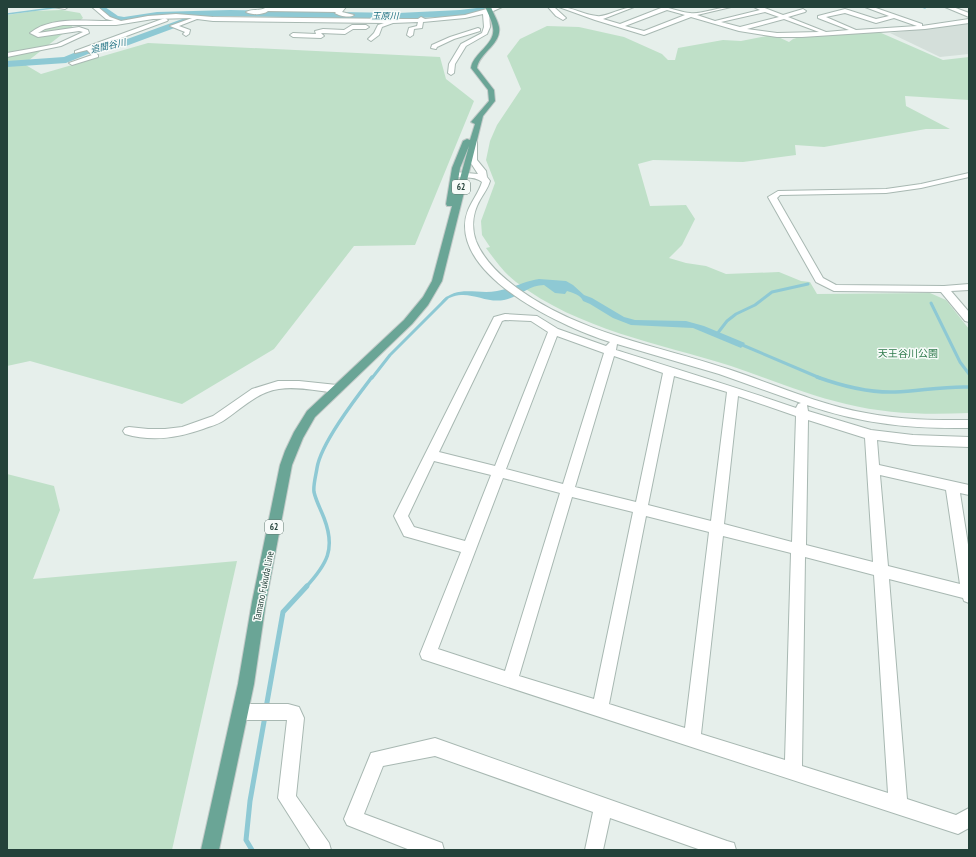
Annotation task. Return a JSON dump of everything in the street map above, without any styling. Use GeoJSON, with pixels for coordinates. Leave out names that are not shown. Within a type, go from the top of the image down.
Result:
{"type":"FeatureCollection","features":[{"type":"Feature","properties":{"kind":"main road","name":"Tamano Fukuda Line"},"geometry":{"type":"LineString","coordinates":[[444,256],[458,160],[473,125],[492,101],[492,96],[488,85],[474,68],[475,62],[494,37],[496,27],[486,9]]}},
{"type":"Feature","properties":{"kind":"main road","name":"Tamano Fukuda Line"},"geometry":{"type":"LineString","coordinates":[[210,850],[240,712],[259,602],[286,464],[292,447],[311,414],[422,307],[437,281],[480,117]]}},
{"type":"Feature","properties":{"kind":"street"},"geometry":{"type":"LineString","coordinates":[[56,8],[65,7]]}},
{"type":"Feature","properties":{"kind":"street"},"geometry":{"type":"LineString","coordinates":[[95,7],[103,14],[115,20],[131,20]]}},
{"type":"Feature","properties":{"kind":"street"},"geometry":{"type":"LineString","coordinates":[[452,12],[499,7]]}},
{"type":"Feature","properties":{"kind":"street"},"geometry":{"type":"LineString","coordinates":[[551,7],[563,18]]}},
{"type":"Feature","properties":{"kind":"street"},"geometry":{"type":"LineString","coordinates":[[562,7],[644,33],[692,16],[728,7]]}},
{"type":"Feature","properties":{"kind":"street"},"geometry":{"type":"LineString","coordinates":[[597,19],[631,7]]}},
{"type":"Feature","properties":{"kind":"street"},"geometry":{"type":"LineString","coordinates":[[619,26],[666,8],[677,7]]}},
{"type":"Feature","properties":{"kind":"street"},"geometry":{"type":"LineString","coordinates":[[756,7],[828,33]]}},
{"type":"Feature","properties":{"kind":"street"},"geometry":{"type":"LineString","coordinates":[[868,7],[925,27]]}},
{"type":"Feature","properties":{"kind":"street"},"geometry":{"type":"LineString","coordinates":[[948,7],[969,15]]}},
{"type":"Feature","properties":{"kind":"street"},"geometry":{"type":"LineString","coordinates":[[239,12],[263,12],[269,8],[341,8],[338,13],[342,14],[401,15]]}},
{"type":"Feature","properties":{"kind":"street"},"geometry":{"type":"LineString","coordinates":[[666,8],[739,29],[777,35],[925,27],[969,21]]}},
{"type":"Feature","properties":{"kind":"street"},"geometry":{"type":"LineString","coordinates":[[415,14],[421,16],[453,18],[486,9]]}},
{"type":"Feature","properties":{"kind":"street"},"geometry":{"type":"LineString","coordinates":[[451,73],[451,65],[461,51],[463,45],[484,34],[487,28],[486,9]]}},
{"type":"Feature","properties":{"kind":"street"},"geometry":{"type":"LineString","coordinates":[[576,12],[583,9]]}},
{"type":"Feature","properties":{"kind":"street"},"geometry":{"type":"LineString","coordinates":[[714,22],[765,10]]}},
{"type":"Feature","properties":{"kind":"street"},"geometry":{"type":"LineString","coordinates":[[858,31],[820,17],[845,11],[876,21],[895,16]]}},
{"type":"Feature","properties":{"kind":"street"},"geometry":{"type":"LineString","coordinates":[[739,29],[803,12]]}},
{"type":"Feature","properties":{"kind":"street"},"geometry":{"type":"LineString","coordinates":[[7,55],[59,46],[86,31],[79,29],[38,35],[33,33],[56,24],[74,22],[94,23],[167,15],[204,15],[217,13]]}},
{"type":"Feature","properties":{"kind":"street"},"geometry":{"type":"LineString","coordinates":[[77,52],[89,50],[181,15],[204,15],[214,19],[396,21]]}},
{"type":"Feature","properties":{"kind":"street"},"geometry":{"type":"LineString","coordinates":[[186,34],[188,31],[173,26],[204,15]]}},
{"type":"Feature","properties":{"kind":"street"},"geometry":{"type":"LineString","coordinates":[[371,39],[377,34],[382,24],[421,16]]}},
{"type":"Feature","properties":{"kind":"street"},"geometry":{"type":"LineString","coordinates":[[410,35],[412,28],[420,27],[421,16]]}},
{"type":"Feature","properties":{"kind":"street"},"geometry":{"type":"LineString","coordinates":[[841,25],[868,18]]}},
{"type":"Feature","properties":{"kind":"street"},"geometry":{"type":"LineString","coordinates":[[777,35],[780,32],[807,26]]}},
{"type":"Feature","properties":{"kind":"street"},"geometry":{"type":"LineString","coordinates":[[293,35],[322,36],[317,32],[345,32],[352,27],[380,27]]}},
{"type":"Feature","properties":{"kind":"street"},"geometry":{"type":"LineString","coordinates":[[434,48],[434,46],[447,40],[487,28]]}},
{"type":"Feature","properties":{"kind":"street"},"geometry":{"type":"LineString","coordinates":[[72,63],[96,56],[89,50]]}},
{"type":"Feature","properties":{"kind":"street"},"geometry":{"type":"LineString","coordinates":[[473,139],[472,160],[482,171],[486,181],[485,186],[475,201],[471,212],[469,233],[477,251],[486,265],[514,290],[545,311],[574,325],[611,346],[669,371],[733,390],[802,407],[910,424],[969,424]]}},
{"type":"Feature","properties":{"kind":"street"},"geometry":{"type":"LineString","coordinates":[[455,174],[484,177]]}},
{"type":"Feature","properties":{"kind":"street"},"geometry":{"type":"LineString","coordinates":[[969,175],[921,186],[886,191],[778,193],[772,197],[819,280],[828,286],[834,288],[944,289],[969,287]]}},
{"type":"Feature","properties":{"kind":"street"},"geometry":{"type":"LineString","coordinates":[[944,289],[969,319]]}},
{"type":"Feature","properties":{"kind":"street"},"geometry":{"type":"LineString","coordinates":[[532,318],[545,311]]}},
{"type":"Feature","properties":{"kind":"street"},"geometry":{"type":"LineString","coordinates":[[469,548],[408,532],[401,516],[498,320],[505,317],[532,318],[554,330],[611,346],[722,371],[802,407],[871,435],[913,440],[969,442]]}},
{"type":"Feature","properties":{"kind":"street"},"geometry":{"type":"LineString","coordinates":[[554,330],[428,654],[958,825],[969,817]]}},
{"type":"Feature","properties":{"kind":"street"},"geometry":{"type":"LineString","coordinates":[[510,680],[611,346]]}},
{"type":"Feature","properties":{"kind":"street"},"geometry":{"type":"LineString","coordinates":[[600,709],[669,371]]}},
{"type":"Feature","properties":{"kind":"street"},"geometry":{"type":"LineString","coordinates":[[129,431],[148,434],[164,434],[183,431],[218,419],[256,392],[278,385],[299,385],[337,389]]}},
{"type":"Feature","properties":{"kind":"street"},"geometry":{"type":"LineString","coordinates":[[692,739],[733,390]]}},
{"type":"Feature","properties":{"kind":"street"},"geometry":{"type":"LineString","coordinates":[[793,772],[802,407]]}},
{"type":"Feature","properties":{"kind":"street"},"geometry":{"type":"LineString","coordinates":[[871,435],[898,806]]}},
{"type":"Feature","properties":{"kind":"street"},"geometry":{"type":"LineString","coordinates":[[431,455],[881,570],[969,594],[952,486]]}},
{"type":"Feature","properties":{"kind":"street"},"geometry":{"type":"LineString","coordinates":[[874,469],[969,490]]}},
{"type":"Feature","properties":{"kind":"street"},"geometry":{"type":"LineString","coordinates":[[240,712],[293,713],[296,718],[287,798],[322,850]]}},
{"type":"Feature","properties":{"kind":"street"},"geometry":{"type":"LineString","coordinates":[[435,850],[353,819],[377,759],[434,747],[602,806],[704,846],[727,850]]}},
{"type":"Feature","properties":{"kind":"street"},"geometry":{"type":"LineString","coordinates":[[594,850],[602,806]]}},
{"type":"Feature","properties":{"kind":"shaded area"},"geometry":{"type":"Polygon","coordinates":[[[969,23],[969,54],[940,57],[890,33],[969,23]]]}},
{"type":"Feature","properties":{"kind":"green space"},"geometry":{"type":"Polygon","coordinates":[[[62,10],[80,13],[83,18],[24,64],[41,74],[148,43],[440,57],[446,79],[474,101],[415,245],[354,246],[274,349],[182,404],[30,361],[7,366],[7,15],[34,11],[62,10]]]}},
{"type":"Feature","properties":{"kind":"green space","name":"天王谷川公園"},"geometry":{"type":"Polygon","coordinates":[[[547,26],[579,27],[624,37],[662,54],[668,60],[675,60],[678,48],[723,40],[741,41],[767,36],[776,36],[789,42],[800,37],[879,32],[943,60],[969,57],[969,100],[905,96],[906,106],[950,129],[926,129],[824,147],[795,145],[796,155],[743,162],[653,160],[638,164],[650,206],[686,205],[695,219],[682,245],[669,258],[686,263],[706,266],[726,274],[779,272],[801,281],[810,282],[817,294],[930,293],[946,300],[969,329],[969,413],[922,414],[892,412],[861,407],[817,396],[731,366],[592,324],[540,298],[508,275],[486,248],[490,247],[482,235],[481,221],[495,183],[486,160],[490,141],[497,125],[521,89],[507,56],[520,39],[547,26]]]}},
{"type":"Feature","properties":{"kind":"green space"},"geometry":{"type":"Polygon","coordinates":[[[7,474],[54,486],[60,510],[33,579],[237,561],[172,850],[7,850],[7,474]]]}},
{"type":"Feature","properties":{"kind":"water"},"geometry":{"type":"Polygon","coordinates":[[[539,279],[566,281],[584,295],[592,298],[624,317],[635,320],[686,321],[704,326],[745,343],[741,348],[693,328],[631,325],[613,318],[583,301],[576,294],[567,291],[565,294],[555,293],[544,285],[534,287],[504,300],[498,301],[461,295],[453,296],[441,302],[454,293],[468,291],[497,291],[539,279]]]}},
{"type":"Feature","properties":{"kind":"waterway"},"geometry":{"type":"LineString","coordinates":[[7,14],[60,7]]}},
{"type":"Feature","properties":{"kind":"waterway","name":"玉原川"},"geometry":{"type":"LineString","coordinates":[[99,7],[115,18],[124,20],[157,15],[230,13],[398,16],[460,13],[482,9]]}},
{"type":"Feature","properties":{"kind":"waterway","name":"追間谷川"},"geometry":{"type":"LineString","coordinates":[[7,64],[66,60],[85,52],[122,44],[185,21]]}},
{"type":"Feature","properties":{"kind":"waterway"},"geometry":{"type":"LineString","coordinates":[[717,334],[727,321],[736,314],[755,305],[772,292],[808,284]]}},
{"type":"Feature","properties":{"kind":"waterway"},"geometry":{"type":"LineString","coordinates":[[372,378],[390,355],[447,298]]}},
{"type":"Feature","properties":{"kind":"waterway"},"geometry":{"type":"LineString","coordinates":[[931,303],[960,362],[969,374]]}},
{"type":"Feature","properties":{"kind":"waterway"},"geometry":{"type":"LineString","coordinates":[[740,344],[820,378]]}},
{"type":"Feature","properties":{"kind":"waterway"},"geometry":{"type":"LineString","coordinates":[[306,587],[324,563],[329,547],[328,529],[314,492],[317,468],[320,458],[325,446],[340,421],[372,377]]}},
{"type":"Feature","properties":{"kind":"waterway"},"geometry":{"type":"LineString","coordinates":[[820,378],[856,388],[885,392],[969,387]]}},
{"type":"Feature","properties":{"kind":"waterway"},"geometry":{"type":"LineString","coordinates":[[266,708],[283,612],[307,586]]}},
{"type":"Feature","properties":{"kind":"waterway"},"geometry":{"type":"LineString","coordinates":[[252,850],[246,840],[250,801],[265,716]]}}]}
